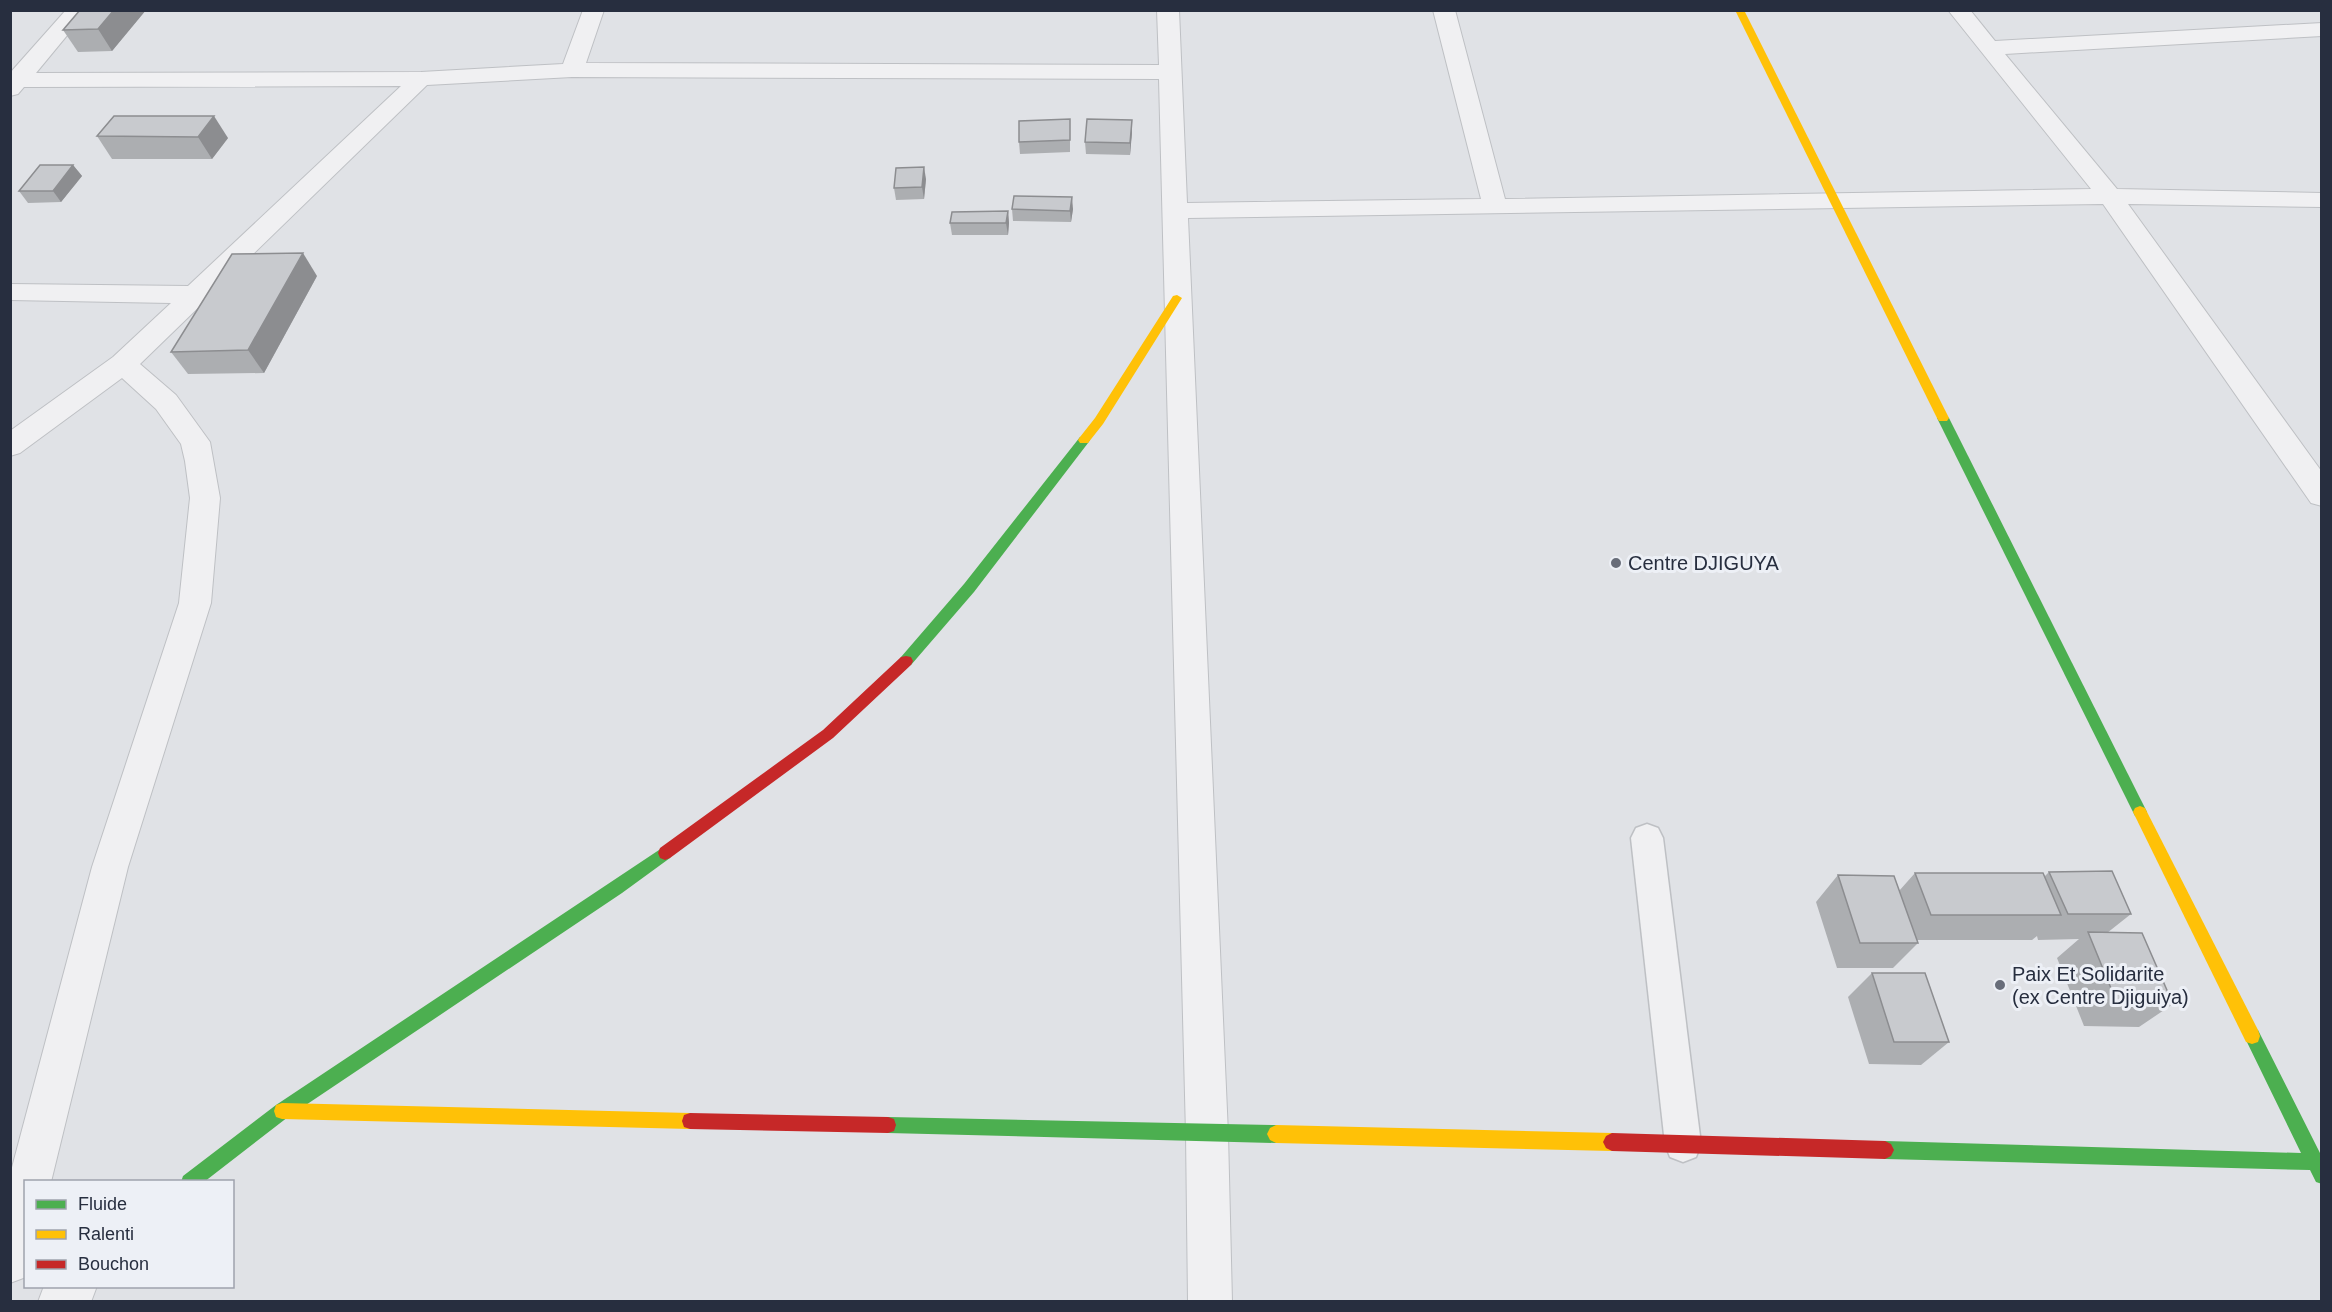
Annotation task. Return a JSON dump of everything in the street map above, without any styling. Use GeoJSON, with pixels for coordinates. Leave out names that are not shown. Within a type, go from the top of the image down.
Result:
{"type":"FeatureCollection","features":[{"type":"Feature","properties":{"kind":"street"},"geometry":{"type":"LineString","coordinates":[[13,83],[78,10]]}},
{"type":"Feature","properties":{"kind":"street"},"geometry":{"type":"LineString","coordinates":[[572,70],[594,10]]}},
{"type":"Feature","properties":{"kind":"street"},"geometry":{"type":"LineString","coordinates":[[1168,10],[1207,1134],[1210,1302]]}},
{"type":"Feature","properties":{"kind":"street"},"geometry":{"type":"LineString","coordinates":[[1444,10],[1495,207]]}},
{"type":"Feature","properties":{"kind":"street"},"geometry":{"type":"LineString","coordinates":[[1739,10],[2322,1176]]}},
{"type":"Feature","properties":{"kind":"street"},"geometry":{"type":"LineString","coordinates":[[1958,10],[2110,196],[2322,495]]}},
{"type":"Feature","properties":{"kind":"street"},"geometry":{"type":"LineString","coordinates":[[1988,48],[2322,30]]}},
{"type":"Feature","properties":{"kind":"street"},"geometry":{"type":"LineString","coordinates":[[13,83],[421,80],[572,70],[1170,72]]}},
{"type":"Feature","properties":{"kind":"street"},"geometry":{"type":"LineString","coordinates":[[10,446],[123,364],[421,80]]}},
{"type":"Feature","properties":{"kind":"street"},"geometry":{"type":"LineString","coordinates":[[1174,211],[2110,196],[2322,200]]}},
{"type":"Feature","properties":{"kind":"street"},"geometry":{"type":"LineString","coordinates":[[10,292],[198,295]]}},
{"type":"Feature","properties":{"kind":"street"},"geometry":{"type":"LineString","coordinates":[[192,1180],[282,1111],[617,888],[828,734],[903,664],[969,588],[1099,421],[1178,298]]}},
{"type":"Feature","properties":{"kind":"street"},"geometry":{"type":"LineString","coordinates":[[31,1180],[110,867],[195,603],[205,498],[195,442],[166,402],[123,364]]}},
{"type":"Feature","properties":{"kind":"street"},"geometry":{"type":"LineString","coordinates":[[282,1111],[1683,1144],[2315,1162]]}},
{"type":"Feature","properties":{"kind":"street"},"geometry":{"type":"LineString","coordinates":[[10,1261],[24,1208]]}},
{"type":"Feature","properties":{"kind":"street"},"geometry":{"type":"LineString","coordinates":[[60,1302],[74,1288]]}},
{"type":"Feature","properties":{"kind":"lane"},"geometry":{"type":"LineString","coordinates":[[1647,838],[1683,1144]]}},
{"type":"Feature","properties":{"kind":"building"},"geometry":{"type":"Polygon","coordinates":[[[80,10],[114,10],[98,29],[63,30],[80,10]]]}},
{"type":"Feature","properties":{"kind":"building"},"geometry":{"type":"Polygon","coordinates":[[[114,116],[214,116],[198,137],[97,136],[114,116]]]}},
{"type":"Feature","properties":{"kind":"building"},"geometry":{"type":"Polygon","coordinates":[[[1070,119],[1070,140],[1019,142],[1019,121],[1070,119]]]}},
{"type":"Feature","properties":{"kind":"building"},"geometry":{"type":"Polygon","coordinates":[[[1087,119],[1132,120],[1130,143],[1085,142],[1087,119]]]}},
{"type":"Feature","properties":{"kind":"building"},"geometry":{"type":"Polygon","coordinates":[[[40,165],[73,165],[53,191],[19,191],[40,165]]]}},
{"type":"Feature","properties":{"kind":"building"},"geometry":{"type":"Polygon","coordinates":[[[924,167],[922,187],[894,188],[896,168],[924,167]]]}},
{"type":"Feature","properties":{"kind":"building"},"geometry":{"type":"Polygon","coordinates":[[[1014,196],[1072,197],[1070,211],[1012,209],[1014,196]]]}},
{"type":"Feature","properties":{"kind":"building"},"geometry":{"type":"Polygon","coordinates":[[[1008,211],[1006,223],[950,223],[952,212],[1008,211]]]}},
{"type":"Feature","properties":{"kind":"building"},"geometry":{"type":"Polygon","coordinates":[[[303,253],[248,350],[171,352],[232,254],[303,253]]]}},
{"type":"Feature","properties":{"kind":"building"},"geometry":{"type":"Polygon","coordinates":[[[2112,871],[2131,914],[2068,914],[2049,872],[2112,871]]]}},
{"type":"Feature","properties":{"kind":"building"},"geometry":{"type":"Polygon","coordinates":[[[1915,873],[2043,873],[2061,915],[1931,915],[1915,873]]]}},
{"type":"Feature","properties":{"kind":"building"},"geometry":{"type":"Polygon","coordinates":[[[1838,875],[1894,876],[1918,943],[1860,943],[1838,875]]]}},
{"type":"Feature","properties":{"kind":"building"},"geometry":{"type":"Polygon","coordinates":[[[2088,932],[2142,933],[2173,1004],[2117,1003],[2088,932]]]}},
{"type":"Feature","properties":{"kind":"building"},"geometry":{"type":"Polygon","coordinates":[[[1872,973],[1925,973],[1949,1042],[1894,1042],[1872,973]]]}},
{"type":"Feature","properties":{"kind":"traffic: fast"},"geometry":{"type":"LineString","coordinates":[[1943,418],[2140,812]]}},
{"type":"Feature","properties":{"kind":"traffic: fast"},"geometry":{"type":"LineString","coordinates":[[906,661],[969,588],[1084,440]]}},
{"type":"Feature","properties":{"kind":"traffic: fast"},"geometry":{"type":"LineString","coordinates":[[192,1180],[282,1111],[617,888],[665,853]]}},
{"type":"Feature","properties":{"kind":"traffic: fast"},"geometry":{"type":"LineString","coordinates":[[2252,1036],[2322,1176]]}},
{"type":"Feature","properties":{"kind":"traffic: fast"},"geometry":{"type":"LineString","coordinates":[[888,1125],[1276,1134]]}},
{"type":"Feature","properties":{"kind":"traffic: fast"},"geometry":{"type":"LineString","coordinates":[[1885,1150],[2315,1162]]}},
{"type":"Feature","properties":{"kind":"traffic: slow"},"geometry":{"type":"LineString","coordinates":[[1739,10],[1943,418]]}},
{"type":"Feature","properties":{"kind":"traffic: slow"},"geometry":{"type":"LineString","coordinates":[[1084,440],[1099,421],[1177,298]]}},
{"type":"Feature","properties":{"kind":"traffic: slow"},"geometry":{"type":"LineString","coordinates":[[2140,812],[2252,1036]]}},
{"type":"Feature","properties":{"kind":"traffic: slow"},"geometry":{"type":"LineString","coordinates":[[282,1111],[690,1121]]}},
{"type":"Feature","properties":{"kind":"traffic: slow"},"geometry":{"type":"LineString","coordinates":[[1276,1134],[1612,1142]]}},
{"type":"Feature","properties":{"kind":"traffic: jam"},"geometry":{"type":"LineString","coordinates":[[665,853],[828,734],[906,661]]}},
{"type":"Feature","properties":{"kind":"traffic: jam"},"geometry":{"type":"LineString","coordinates":[[690,1121],[888,1125]]}},
{"type":"Feature","properties":{"kind":"traffic: jam"},"geometry":{"type":"LineString","coordinates":[[1612,1142],[1885,1150]]}},
{"type":"Feature","properties":{"kind":"place","name":"Centre DJIGUYA"},"geometry":{"type":"Point","coordinates":[1616,563]}},
{"type":"Feature","properties":{"kind":"place","name":"Paix Et Solidarite (ex Centre Djiguiya)"},"geometry":{"type":"Point","coordinates":[2000,985]}}]}
